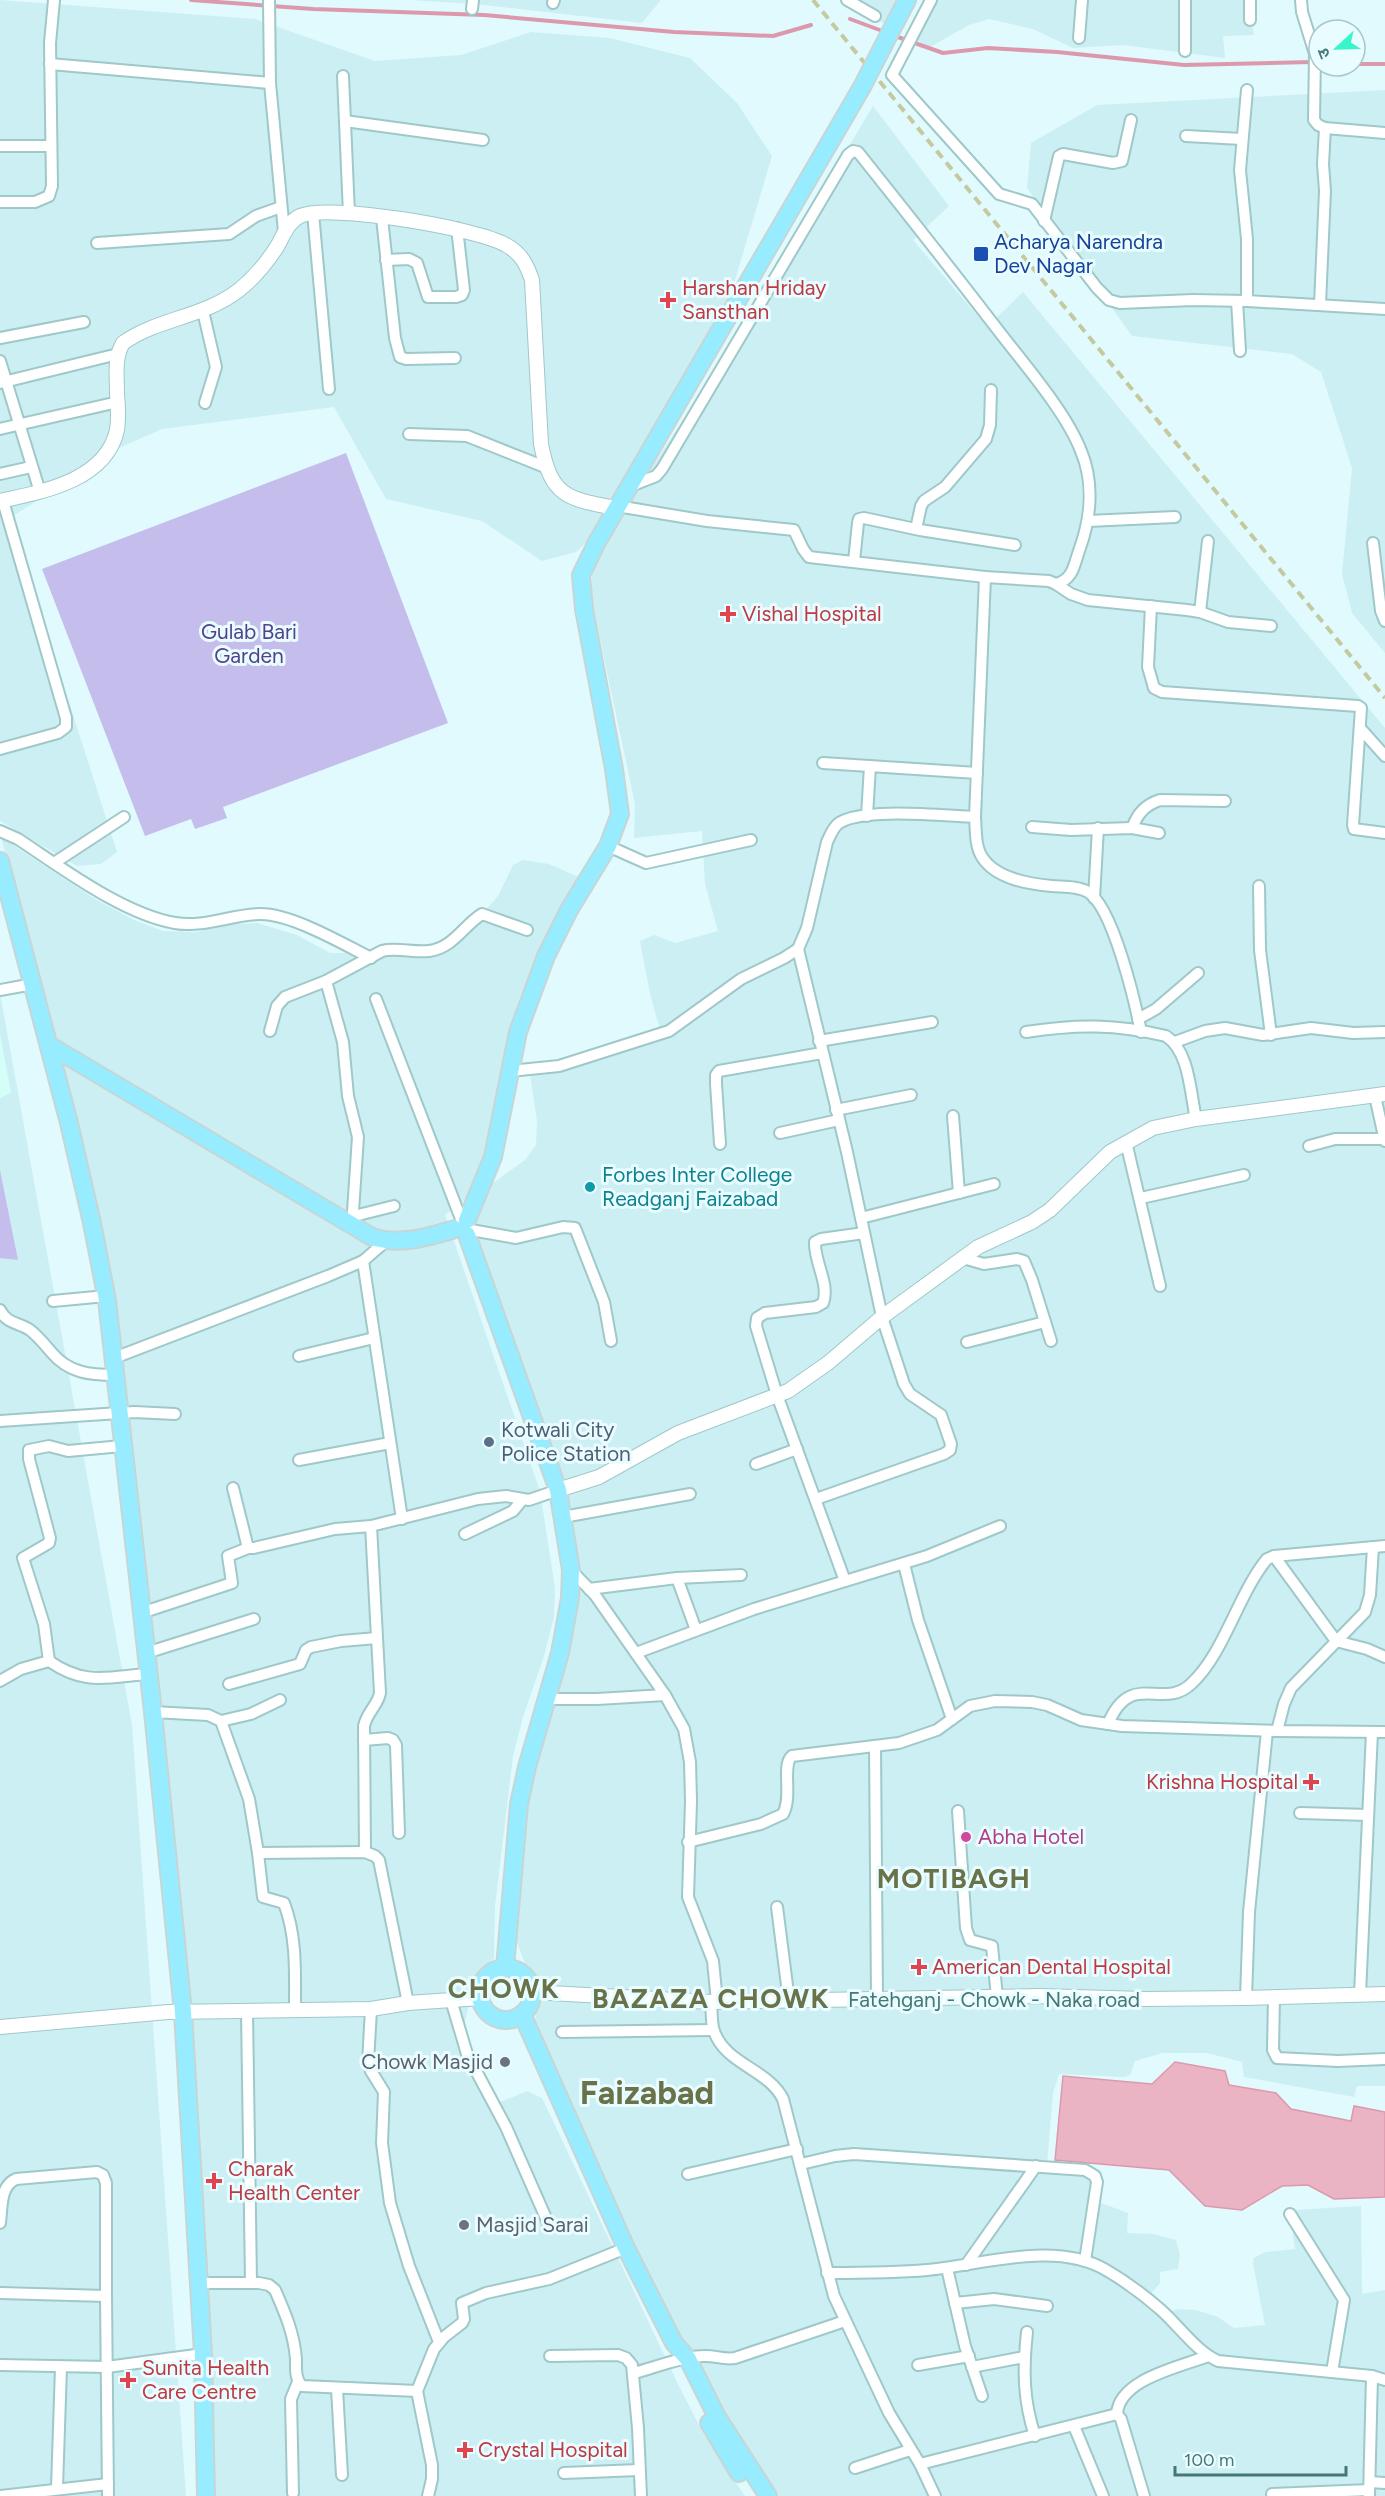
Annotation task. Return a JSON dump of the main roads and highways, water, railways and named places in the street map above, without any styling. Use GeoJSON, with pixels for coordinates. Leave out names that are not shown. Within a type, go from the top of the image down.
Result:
{"type":"FeatureCollection","features":[{"type":"Feature","properties":{"kind":"main road"},"geometry":{"type":"LineString","coordinates":[[505,1968],[519,1804],[566,1626],[571,1570],[558,1490],[464,1227],[493,1157],[518,1032],[546,956],[569,910],[608,846],[620,814],[614,769],[584,609],[581,575],[617,507],[862,87],[907,0]]}},
{"type":"Feature","properties":{"kind":"main road"},"geometry":{"type":"LineString","coordinates":[[0,861],[49,1045],[92,1223],[106,1296],[153,1712],[183,2012],[200,2283],[206,2496]]}},
{"type":"Feature","properties":{"kind":"main road"},"geometry":{"type":"LineString","coordinates":[[49,1045],[353,1221],[385,1242],[415,1239],[464,1227]]}},
{"type":"Feature","properties":{"kind":"main road"},"geometry":{"type":"LineString","coordinates":[[505,1968],[523,1974],[532,1992],[528,2008],[514,2018],[497,2018],[489,2013],[481,1998],[482,1986],[488,1975],[505,1968]]}},
{"type":"Feature","properties":{"kind":"main road"},"geometry":{"type":"LineString","coordinates":[[522,2014],[626,2248],[674,2343],[717,2417],[768,2496]]}},
{"type":"Feature","properties":{"kind":"main road"},"geometry":{"type":"LineString","coordinates":[[683,2360],[722,2447],[754,2496]]}},
{"type":"Feature","properties":{"kind":"waterway"},"geometry":{"type":"LineString","coordinates":[[191,0],[313,9],[484,15],[674,32],[773,36],[811,25]]}},
{"type":"Feature","properties":{"kind":"waterway"},"geometry":{"type":"LineString","coordinates":[[850,19],[885,32]]}},
{"type":"Feature","properties":{"kind":"waterway"},"geometry":{"type":"LineString","coordinates":[[895,36],[943,53],[988,48],[1057,52],[1184,65],[1307,62]]}},
{"type":"Feature","properties":{"kind":"waterway"},"geometry":{"type":"LineString","coordinates":[[1367,64],[1385,64]]}},
{"type":"Feature","properties":{"kind":"railway"},"geometry":{"type":"LineString","coordinates":[[813,0],[1385,698]]}},
{"type":"Feature","properties":{"kind":"place","name":"Acharya Narendra Dev Nagar"},"geometry":{"type":"Point","coordinates":[981,254]}},
{"type":"Feature","properties":{"kind":"place","name":"Harshan Hriday Sansthan"},"geometry":{"type":"Point","coordinates":[668,300]}},
{"type":"Feature","properties":{"kind":"place","name":"Vishal Hospital"},"geometry":{"type":"Point","coordinates":[728,614]}},
{"type":"Feature","properties":{"kind":"place","name":"Forbes Inter College Readganj Faizabad"},"geometry":{"type":"Point","coordinates":[590,1187]}},
{"type":"Feature","properties":{"kind":"place","name":"Kotwali City Police Station"},"geometry":{"type":"Point","coordinates":[489,1442]}},
{"type":"Feature","properties":{"kind":"place","name":"Krishna Hospital"},"geometry":{"type":"Point","coordinates":[1311,1782]}},
{"type":"Feature","properties":{"kind":"place","name":"Abha Hotel"},"geometry":{"type":"Point","coordinates":[966,1837]}},
{"type":"Feature","properties":{"kind":"place","name":"American Dental Hospital"},"geometry":{"type":"Point","coordinates":[919,1967]}},
{"type":"Feature","properties":{"kind":"place","name":"Chowk Masjid"},"geometry":{"type":"Point","coordinates":[505,2062]}},
{"type":"Feature","properties":{"kind":"place","name":"Charak Health Center"},"geometry":{"type":"Point","coordinates":[214,2181]}},
{"type":"Feature","properties":{"kind":"place","name":"Masjid Sarai"},"geometry":{"type":"Point","coordinates":[464,2225]}},
{"type":"Feature","properties":{"kind":"place","name":"Sunita Health Care Centre"},"geometry":{"type":"Point","coordinates":[128,2380]}},
{"type":"Feature","properties":{"kind":"place","name":"Crystal Hospital"},"geometry":{"type":"Point","coordinates":[465,2450]}},
{"type":"Feature","properties":{"kind":"district","name":"MOTIBAGH"},"geometry":{"type":"Point","coordinates":[954,1879]}},
{"type":"Feature","properties":{"kind":"district","name":"CHOWK"},"geometry":{"type":"Point","coordinates":[504,1989]}},
{"type":"Feature","properties":{"kind":"district","name":"BAZAZA CHOWK"},"geometry":{"type":"Point","coordinates":[711,1999]}},
{"type":"Feature","properties":{"kind":"district","name":"Faizabad"},"geometry":{"type":"Point","coordinates":[647,2092]}},
{"type":"Feature","properties":{"kind":"park label","name":"Gulab Bari Garden"},"geometry":{"type":"Point","coordinates":[249,644]}}]}
